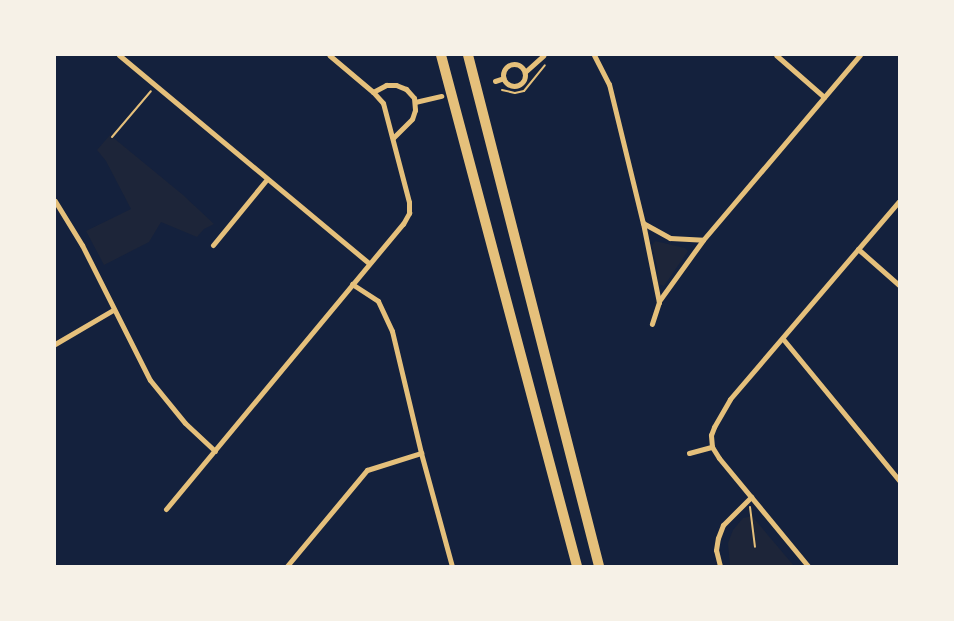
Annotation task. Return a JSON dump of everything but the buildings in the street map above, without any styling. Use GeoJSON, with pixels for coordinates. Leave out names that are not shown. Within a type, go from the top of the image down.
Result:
{"type":"FeatureCollection","features":[{"type":"Feature","properties":{"kind":"highway"},"geometry":{"type":"LineString","coordinates":[[441,55],[578,566]]}},
{"type":"Feature","properties":{"kind":"highway"},"geometry":{"type":"LineString","coordinates":[[468,55],[599,566]]}},
{"type":"Feature","properties":{"kind":"street"},"geometry":{"type":"LineString","coordinates":[[119,55],[369,263]]}},
{"type":"Feature","properties":{"kind":"street"},"geometry":{"type":"LineString","coordinates":[[166,509],[403,224],[409,213],[409,202],[385,109],[373,92],[329,55]]}},
{"type":"Feature","properties":{"kind":"street"},"geometry":{"type":"LineString","coordinates":[[504,78],[512,85],[519,85],[524,80],[525,72],[544,55]]}},
{"type":"Feature","properties":{"kind":"street"},"geometry":{"type":"LineString","coordinates":[[594,55],[609,84],[644,223],[659,302]]}},
{"type":"Feature","properties":{"kind":"street"},"geometry":{"type":"LineString","coordinates":[[776,55],[824,97]]}},
{"type":"Feature","properties":{"kind":"street"},"geometry":{"type":"LineString","coordinates":[[652,324],[659,302],[703,240],[860,55]]}},
{"type":"Feature","properties":{"kind":"street"},"geometry":{"type":"LineString","coordinates":[[504,78],[506,68],[511,64],[518,65],[525,72]]}},
{"type":"Feature","properties":{"kind":"street"},"geometry":{"type":"LineString","coordinates":[[495,81],[504,78]]}},
{"type":"Feature","properties":{"kind":"street"},"geometry":{"type":"LineString","coordinates":[[373,92],[386,85],[399,86],[412,94],[415,102],[412,119],[393,138]]}},
{"type":"Feature","properties":{"kind":"street"},"geometry":{"type":"LineString","coordinates":[[415,102],[441,96]]}},
{"type":"Feature","properties":{"kind":"street"},"geometry":{"type":"LineString","coordinates":[[213,245],[267,179]]}},
{"type":"Feature","properties":{"kind":"street"},"geometry":{"type":"LineString","coordinates":[[55,201],[82,245],[113,310],[150,380],[185,423],[215,451]]}},
{"type":"Feature","properties":{"kind":"street"},"geometry":{"type":"LineString","coordinates":[[808,566],[750,497],[712,447],[714,427],[730,399],[899,201]]}},
{"type":"Feature","properties":{"kind":"street"},"geometry":{"type":"LineString","coordinates":[[644,223],[677,240],[703,240]]}},
{"type":"Feature","properties":{"kind":"street"},"geometry":{"type":"LineString","coordinates":[[858,249],[899,285]]}},
{"type":"Feature","properties":{"kind":"street"},"geometry":{"type":"LineString","coordinates":[[352,284],[378,301],[392,332],[421,453],[452,566]]}},
{"type":"Feature","properties":{"kind":"street"},"geometry":{"type":"LineString","coordinates":[[55,344],[113,310]]}},
{"type":"Feature","properties":{"kind":"street"},"geometry":{"type":"LineString","coordinates":[[783,339],[899,480]]}},
{"type":"Feature","properties":{"kind":"street"},"geometry":{"type":"LineString","coordinates":[[689,452],[712,447]]}},
{"type":"Feature","properties":{"kind":"street"},"geometry":{"type":"LineString","coordinates":[[287,566],[367,470],[421,453]]}},
{"type":"Feature","properties":{"kind":"street"},"geometry":{"type":"LineString","coordinates":[[720,566],[716,550],[723,525],[750,497]]}},
{"type":"Feature","properties":{"kind":"path"},"geometry":{"type":"LineString","coordinates":[[502,90],[516,93],[524,91],[549,60]]}},
{"type":"Feature","properties":{"kind":"path"},"geometry":{"type":"LineString","coordinates":[[112,137],[155,86]]}},
{"type":"Feature","properties":{"kind":"path"},"geometry":{"type":"LineString","coordinates":[[750,497],[751,526],[755,546]]}},
{"type":"Feature","properties":{"kind":"shaded area"},"geometry":{"type":"Polygon","coordinates":[[[110,135],[183,195],[214,224],[204,229],[197,237],[161,222],[149,242],[104,265],[86,231],[131,209],[106,161],[97,150],[110,135]]]}},
{"type":"Feature","properties":{"kind":"shaded area"},"geometry":{"type":"Polygon","coordinates":[[[655,241],[685,248],[688,251],[664,286],[658,284],[657,266],[652,246],[655,241]]]}},
{"type":"Feature","properties":{"kind":"shaded area"},"geometry":{"type":"Polygon","coordinates":[[[752,516],[794,566],[730,566],[728,543],[733,530],[743,518],[752,516]]]}}]}
